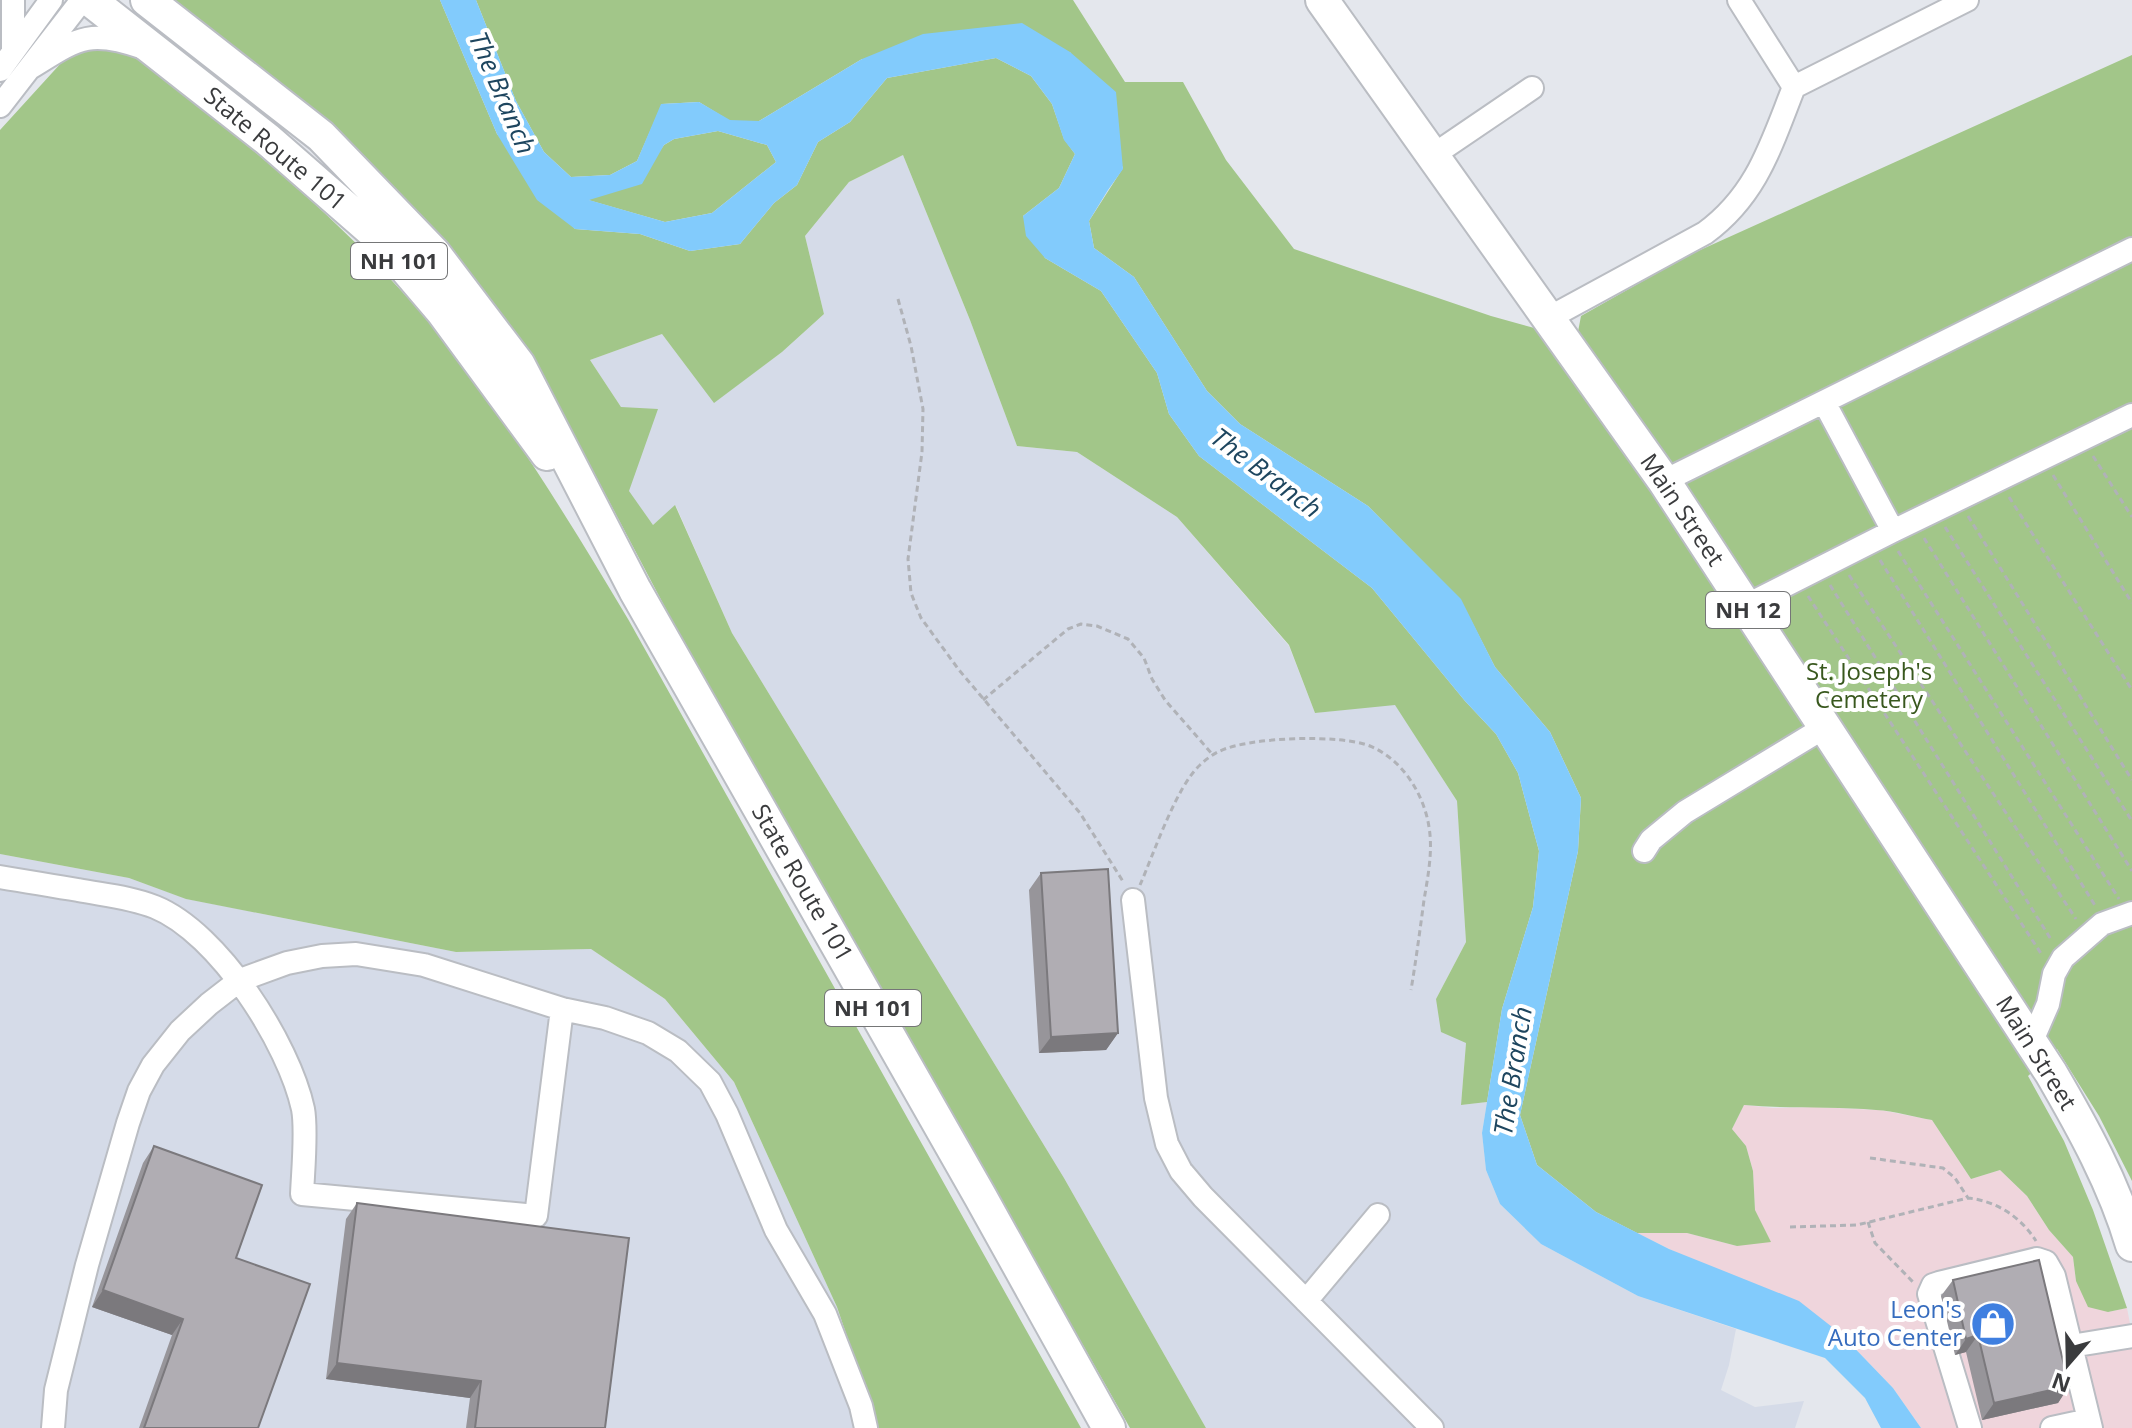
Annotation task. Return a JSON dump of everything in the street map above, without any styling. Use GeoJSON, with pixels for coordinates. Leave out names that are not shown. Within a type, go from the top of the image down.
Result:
{"type":"FeatureCollection","features":[{"type":"Feature","properties":{"kind":"highway","name":"State Route 101"},"geometry":{"type":"LineString","coordinates":[[90,0],[267,139],[378,236],[442,311],[542,447],[635,590]]}},
{"type":"Feature","properties":{"kind":"highway","name":"State Route 101"},"geometry":{"type":"LineString","coordinates":[[147,0],[321,136],[434,253],[519,365],[635,590],[1109,1428]]}},
{"type":"Feature","properties":{"kind":"highway","name":"Main Street"},"geometry":{"type":"LineString","coordinates":[[1322,0],[1664,481],[2031,1043],[2087,1136],[2130,1230]]}},
{"type":"Feature","properties":{"kind":"street"},"geometry":{"type":"LineString","coordinates":[[7,61],[13,0]]}},
{"type":"Feature","properties":{"kind":"street"},"geometry":{"type":"LineString","coordinates":[[7,61],[51,0]]}},
{"type":"Feature","properties":{"kind":"street"},"geometry":{"type":"LineString","coordinates":[[0,106],[82,0]]}},
{"type":"Feature","properties":{"kind":"street"},"geometry":{"type":"LineString","coordinates":[[1739,0],[1794,87]]}},
{"type":"Feature","properties":{"kind":"street"},"geometry":{"type":"LineString","coordinates":[[1547,319],[1705,233],[1725,218],[1753,182],[1794,87],[1967,0]]}},
{"type":"Feature","properties":{"kind":"street"},"geometry":{"type":"LineString","coordinates":[[30,68],[73,41],[93,37],[142,48],[171,64]]}},
{"type":"Feature","properties":{"kind":"street"},"geometry":{"type":"LineString","coordinates":[[1432,156],[1532,88]]}},
{"type":"Feature","properties":{"kind":"street"},"geometry":{"type":"LineString","coordinates":[[1664,481],[2132,249]]}},
{"type":"Feature","properties":{"kind":"street"},"geometry":{"type":"LineString","coordinates":[[1824,402],[1891,532]]}},
{"type":"Feature","properties":{"kind":"street"},"geometry":{"type":"LineString","coordinates":[[1745,606],[2132,415]]}},
{"type":"Feature","properties":{"kind":"street"},"geometry":{"type":"LineString","coordinates":[[1644,851],[1651,840],[1685,812],[1825,727]]}},
{"type":"Feature","properties":{"kind":"street"},"geometry":{"type":"LineString","coordinates":[[0,877],[131,899],[159,909],[217,953],[240,980],[271,1032],[297,1087],[304,1113],[302,1194],[536,1216],[562,1009]]}},
{"type":"Feature","properties":{"kind":"street"},"geometry":{"type":"LineString","coordinates":[[1133,900],[1156,1098],[1167,1144],[1181,1171],[1432,1428]]}},
{"type":"Feature","properties":{"kind":"street"},"geometry":{"type":"LineString","coordinates":[[2031,1043],[2048,1004],[2058,966],[2096,929],[2130,913]]}},
{"type":"Feature","properties":{"kind":"street"},"geometry":{"type":"LineString","coordinates":[[53,1428],[56,1390],[87,1265],[128,1123],[139,1091],[153,1065],[180,1031],[240,980],[287,963],[322,956],[356,954],[424,965],[562,1009],[605,1018],[648,1033],[678,1051],[710,1082],[727,1114],[776,1230],[825,1314],[861,1406],[866,1428]]}},
{"type":"Feature","properties":{"kind":"street"},"geometry":{"type":"LineString","coordinates":[[1306,1301],[1378,1215]]}},
{"type":"Feature","properties":{"kind":"street"},"geometry":{"type":"LineString","coordinates":[[1970,1428],[1929,1294],[1933,1285],[1939,1283],[2042,1259],[2050,1266],[2054,1276],[2090,1424],[2052,1428]]}},
{"type":"Feature","properties":{"kind":"street"},"geometry":{"type":"LineString","coordinates":[[2071,1346],[2132,1336]]}},
{"type":"Feature","properties":{"kind":"path"},"geometry":{"type":"LineString","coordinates":[[898,299],[923,409],[922,452],[908,559],[911,593],[921,618],[959,670],[1080,813],[1133,900]]}},
{"type":"Feature","properties":{"kind":"path"},"geometry":{"type":"LineString","coordinates":[[2082,439],[2132,517]]}},
{"type":"Feature","properties":{"kind":"path"},"geometry":{"type":"LineString","coordinates":[[2042,458],[2132,603]]}},
{"type":"Feature","properties":{"kind":"path"},"geometry":{"type":"LineString","coordinates":[[1998,480],[2132,690]]}},
{"type":"Feature","properties":{"kind":"path"},"geometry":{"type":"LineString","coordinates":[[1958,500],[2132,780]]}},
{"type":"Feature","properties":{"kind":"path"},"geometry":{"type":"LineString","coordinates":[[1935,511],[2132,821]]}},
{"type":"Feature","properties":{"kind":"path"},"geometry":{"type":"LineString","coordinates":[[1891,532],[2132,871]]}},
{"type":"Feature","properties":{"kind":"path"},"geometry":{"type":"LineString","coordinates":[[1891,532],[2130,913]]}},
{"type":"Feature","properties":{"kind":"path"},"geometry":{"type":"LineString","coordinates":[[1891,532],[2096,929]]}},
{"type":"Feature","properties":{"kind":"path"},"geometry":{"type":"LineString","coordinates":[[1829,563],[2096,929]]}},
{"type":"Feature","properties":{"kind":"path"},"geometry":{"type":"LineString","coordinates":[[1829,563],[2058,966]]}},
{"type":"Feature","properties":{"kind":"path"},"geometry":{"type":"LineString","coordinates":[[1797,579],[2058,966]]}},
{"type":"Feature","properties":{"kind":"path"},"geometry":{"type":"LineString","coordinates":[[983,700],[1068,629],[1081,624],[1097,626],[1128,639],[1144,658],[1165,700],[1213,755]]}},
{"type":"Feature","properties":{"kind":"path"},"geometry":{"type":"LineString","coordinates":[[1133,900],[1186,780],[1213,755],[1221,750],[1266,740],[1349,740],[1372,747],[1406,773],[1419,795],[1429,826],[1430,857],[1411,990]]}},
{"type":"Feature","properties":{"kind":"path"},"geometry":{"type":"LineString","coordinates":[[1870,1158],[1943,1168],[1955,1178],[1968,1198]]}},
{"type":"Feature","properties":{"kind":"path"},"geometry":{"type":"LineString","coordinates":[[1790,1227],[1868,1222],[1968,1198],[1983,1200],[2008,1212],[2029,1230],[2042,1259]]}},
{"type":"Feature","properties":{"kind":"path"},"geometry":{"type":"LineString","coordinates":[[1868,1222],[1875,1243],[1888,1259],[1929,1294]]}},
{"type":"Feature","properties":{"kind":"shaded area"},"geometry":{"type":"Polygon","coordinates":[[[903,155],[1017,446],[1077,452],[1177,517],[1289,646],[1315,713],[1395,704],[1457,801],[1466,942],[1436,999],[1466,1043],[1461,1105],[1487,1102],[1482,1133],[1486,1170],[1500,1204],[1541,1244],[1638,1296],[1736,1329],[1721,1390],[1755,1407],[1804,1401],[1795,1428],[1206,1428],[1064,1178],[732,633],[676,506],[653,525],[628,491],[621,407],[590,360],[662,334],[714,402],[782,352],[824,314],[805,236],[849,182],[903,155]]]}},
{"type":"Feature","properties":{"kind":"shaded area"},"geometry":{"type":"Polygon","coordinates":[[[0,854],[129,878],[187,899],[456,952],[591,949],[665,999],[734,1082],[837,1307],[878,1428],[0,1428],[0,854]]]}},
{"type":"Feature","properties":{"kind":"shaded area"},"geometry":{"type":"Polygon","coordinates":[[[1744,1105],[1880,1110],[1932,1120],[1971,1179],[2000,1170],[2027,1196],[2049,1230],[2073,1257],[2076,1281],[2108,1312],[2127,1308],[2132,1334],[2132,1428],[1921,1428],[1893,1388],[1841,1334],[1637,1233],[1687,1233],[1737,1246],[1755,1210],[1753,1171],[1746,1146],[1732,1129],[1744,1105]]]}},
{"type":"Feature","properties":{"kind":"green space"},"geometry":{"type":"Polygon","coordinates":[[[164,0],[440,0],[497,134],[575,229],[640,234],[690,251],[740,244],[774,203],[797,185],[818,142],[850,122],[887,78],[996,58],[1031,76],[1052,104],[1064,139],[1075,154],[1059,188],[1023,216],[1045,258],[1101,291],[1157,373],[1169,414],[1199,456],[1372,588],[1496,734],[1518,773],[1539,851],[1533,907],[1502,1009],[1487,1102],[1461,1105],[1466,1043],[1441,1032],[1436,999],[1466,942],[1457,801],[1395,705],[1315,713],[1289,645],[1177,517],[1077,452],[1017,446],[903,155],[849,182],[805,236],[824,314],[782,352],[714,403],[662,334],[590,360],[621,407],[658,409],[629,491],[653,525],[675,505],[732,633],[1064,1178],[1206,1428],[1130,1428],[678,632],[582,450],[511,341],[164,0]]]}},
{"type":"Feature","properties":{"kind":"green space","name":"St. Joseph's Cemetery"},"geometry":{"type":"Polygon","coordinates":[[[476,0],[1073,0],[1125,82],[1183,82],[1226,160],[1294,249],[1538,329],[1647,484],[1669,470],[1577,337],[1581,316],[1687,256],[2132,55],[2132,1181],[2099,1116],[2057,1049],[2028,1076],[2064,1141],[2093,1210],[2127,1308],[2108,1312],[2088,1307],[2076,1281],[2073,1257],[2049,1230],[2027,1196],[2000,1170],[1971,1179],[1932,1120],[1876,1110],[1744,1105],[1732,1129],[1746,1146],[1753,1171],[1755,1210],[1771,1242],[1737,1246],[1687,1233],[1637,1233],[1596,1212],[1537,1165],[1520,1115],[1578,851],[1581,798],[1550,732],[1495,667],[1460,599],[1368,506],[1240,424],[1207,391],[1134,277],[1094,248],[1089,221],[1123,168],[1070,52],[862,59],[759,121],[730,121],[699,102],[662,104],[637,161],[610,175],[571,177],[544,152],[516,101],[476,0]]]}},
{"type":"Feature","properties":{"kind":"green space"},"geometry":{"type":"Polygon","coordinates":[[[95,47],[121,51],[137,58],[296,187],[415,305],[507,426],[628,619],[1081,1428],[878,1428],[837,1307],[734,1082],[665,999],[591,949],[456,952],[186,899],[129,878],[0,854],[0,130],[62,62],[77,52],[95,47]]]}},
{"type":"Feature","properties":{"kind":"green space"},"geometry":{"type":"Polygon","coordinates":[[[718,131],[767,145],[776,162],[712,213],[665,222],[588,200],[654,159],[664,145],[674,139],[718,131]]]}},
{"type":"Feature","properties":{"kind":"water","name":"The Branch"},"geometry":{"type":"Polygon","coordinates":[[[440,0],[476,0],[516,101],[544,152],[571,177],[610,175],[637,161],[661,104],[699,102],[730,120],[759,121],[862,59],[923,34],[1022,23],[1070,52],[1116,92],[1123,169],[1089,221],[1094,248],[1134,277],[1207,391],[1240,424],[1368,506],[1461,599],[1495,667],[1550,732],[1581,798],[1578,851],[1520,1115],[1537,1165],[1596,1212],[1669,1249],[1799,1301],[1841,1334],[1893,1388],[1921,1428],[1881,1428],[1865,1398],[1825,1358],[1638,1296],[1541,1244],[1500,1204],[1486,1170],[1482,1133],[1502,1009],[1533,907],[1539,851],[1518,773],[1496,734],[1372,588],[1199,456],[1169,414],[1157,373],[1101,291],[1045,258],[1026,236],[1023,216],[1059,188],[1075,154],[1064,140],[1052,104],[1031,76],[996,58],[887,78],[850,122],[818,142],[797,185],[774,203],[740,244],[690,251],[640,234],[575,229],[537,200],[497,134],[440,0]],[[718,131],[674,139],[664,145],[642,184],[589,200],[665,222],[712,213],[776,162],[767,145],[718,131]]]}},
{"type":"Feature","properties":{"kind":"building"},"geometry":{"type":"Polygon","coordinates":[[[1108,869],[1118,1033],[1051,1037],[1041,873],[1108,869]]]}},
{"type":"Feature","properties":{"kind":"building"},"geometry":{"type":"Polygon","coordinates":[[[154,1146],[262,1185],[236,1258],[310,1284],[258,1428],[144,1428],[183,1319],[103,1290],[154,1146]]]}},
{"type":"Feature","properties":{"kind":"building"},"geometry":{"type":"Polygon","coordinates":[[[357,1203],[629,1238],[605,1428],[475,1428],[481,1381],[337,1363],[357,1203]]]}},
{"type":"Feature","properties":{"kind":"building","name":"Leon's Auto Center"},"geometry":{"type":"Polygon","coordinates":[[[2039,1260],[2069,1386],[1994,1403],[1978,1335],[1966,1339],[1953,1280],[2039,1260]]]}},
{"type":"Feature","properties":{"kind":"place","name":"Leon's Auto Center"},"geometry":{"type":"Point","coordinates":[1993,1324]}}]}
